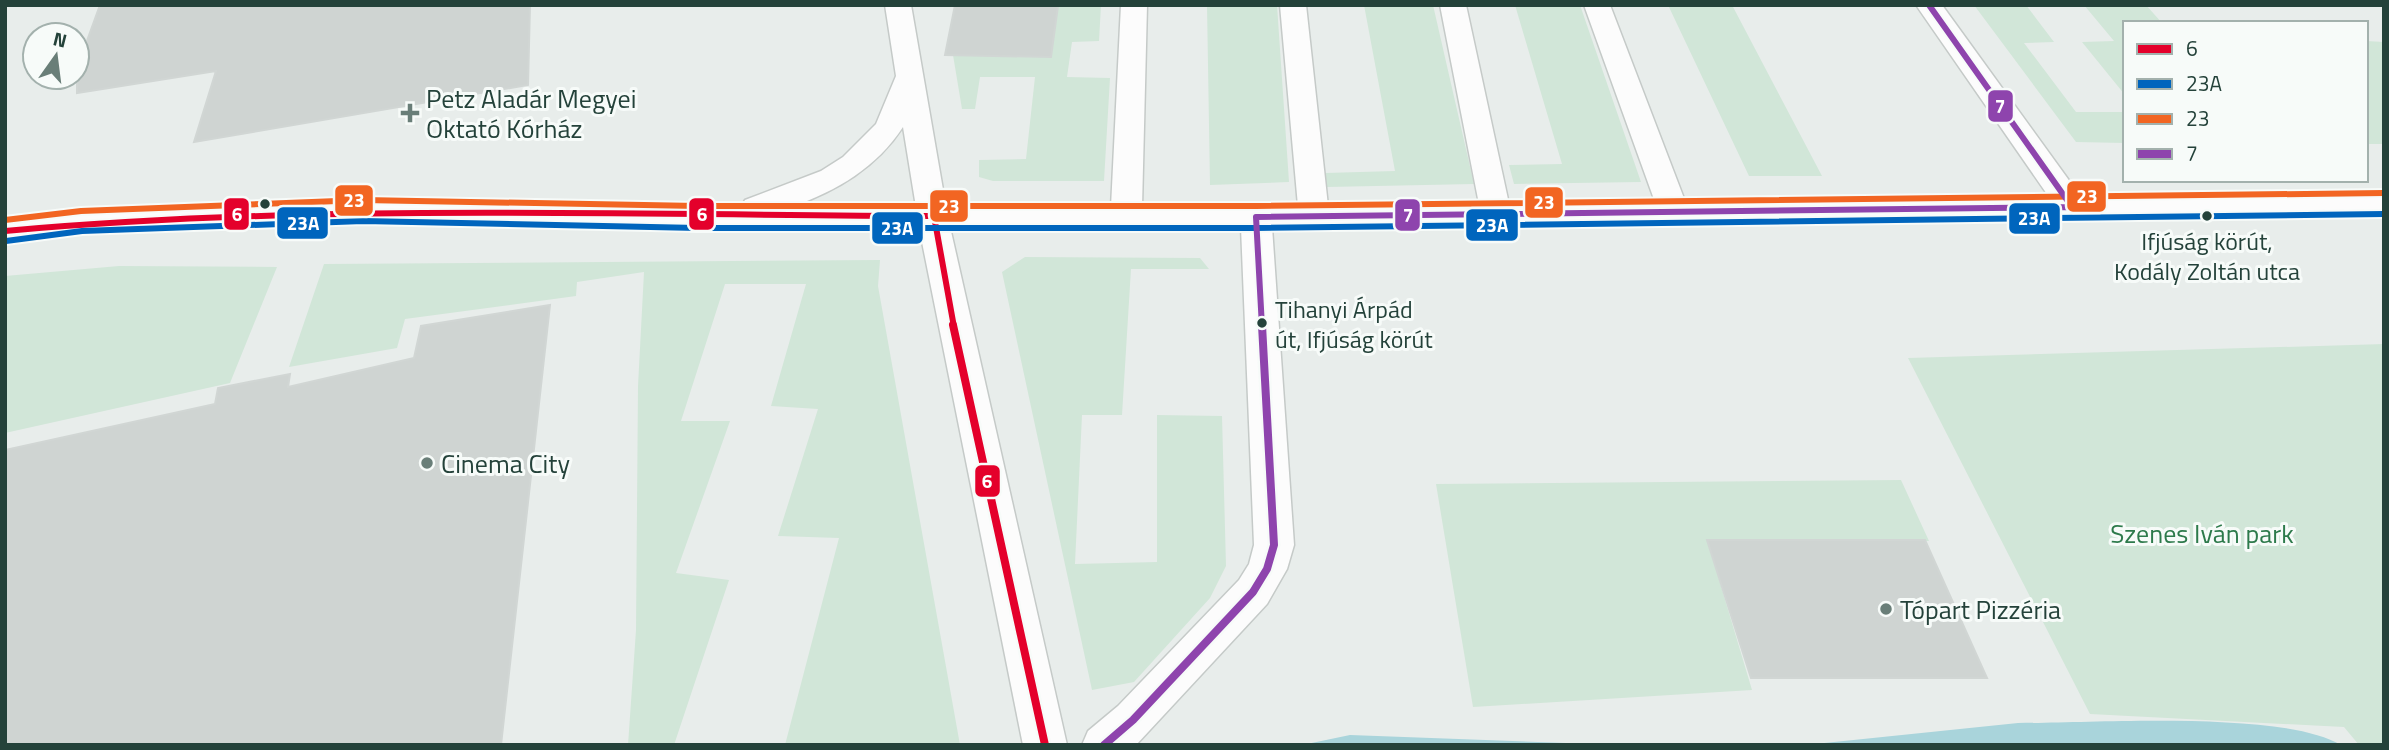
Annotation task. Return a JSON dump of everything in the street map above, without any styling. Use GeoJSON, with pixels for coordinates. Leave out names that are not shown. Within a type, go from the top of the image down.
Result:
{"type":"FeatureCollection","features":[{"type":"Feature","properties":{"kind":"street"},"geometry":{"type":"LineString","coordinates":[[898,5],[942,274],[1045,745]]}},
{"type":"Feature","properties":{"kind":"street"},"geometry":{"type":"LineString","coordinates":[[1126,217],[1134,5]]}},
{"type":"Feature","properties":{"kind":"street"},"geometry":{"type":"LineString","coordinates":[[1293,5],[1314,216]]}},
{"type":"Feature","properties":{"kind":"street"},"geometry":{"type":"LineString","coordinates":[[1453,5],[1496,213]]}},
{"type":"Feature","properties":{"kind":"street"},"geometry":{"type":"LineString","coordinates":[[1597,5],[1674,212]]}},
{"type":"Feature","properties":{"kind":"street"},"geometry":{"type":"LineString","coordinates":[[1929,5],[2072,207]]}},
{"type":"Feature","properties":{"kind":"street"},"geometry":{"type":"LineString","coordinates":[[698,217],[775,202],[823,185],[852,166],[873,149],[895,122],[910,70]]}},
{"type":"Feature","properties":{"kind":"street"},"geometry":{"type":"LineString","coordinates":[[5,232],[81,221],[363,211],[698,217],[1256,217],[2384,203]]}},
{"type":"Feature","properties":{"kind":"street"},"geometry":{"type":"LineString","coordinates":[[1104,745],[1133,720],[1253,592],[1267,569],[1274,545],[1256,217]]}},
{"type":"Feature","properties":{"kind":"green space"},"geometry":{"type":"Polygon","coordinates":[[[1022,5],[1101,5],[1099,41],[1072,42],[1067,77],[1110,78],[1104,181],[993,181],[979,177],[979,160],[1026,159],[1035,77],[980,77],[975,109],[962,109],[953,55],[1050,57],[1058,6],[1022,5]]]}},
{"type":"Feature","properties":{"kind":"green space"},"geometry":{"type":"Polygon","coordinates":[[[1207,5],[1277,5],[1289,182],[1210,185],[1207,5]]]}},
{"type":"Feature","properties":{"kind":"green space"},"geometry":{"type":"Polygon","coordinates":[[[1364,5],[1433,5],[1474,184],[1327,187],[1325,173],[1395,171],[1364,5]]]}},
{"type":"Feature","properties":{"kind":"green space"},"geometry":{"type":"Polygon","coordinates":[[[1515,5],[1580,5],[1641,182],[1514,184],[1509,165],[1562,164],[1515,5]]]}},
{"type":"Feature","properties":{"kind":"green space"},"geometry":{"type":"Polygon","coordinates":[[[1668,5],[1732,5],[1822,176],[1749,176],[1668,5]]]}},
{"type":"Feature","properties":{"kind":"green space"},"geometry":{"type":"Polygon","coordinates":[[[1974,5],[2026,5],[2054,42],[2024,43],[2076,112],[2123,112],[2123,143],[2076,142],[1974,5]]]}},
{"type":"Feature","properties":{"kind":"green space"},"geometry":{"type":"Polygon","coordinates":[[[2084,5],[2146,5],[2160,21],[2123,21],[2123,93],[2082,42],[2114,41],[2084,5]]]}},
{"type":"Feature","properties":{"kind":"green space"},"geometry":{"type":"Polygon","coordinates":[[[2368,41],[2384,42],[2384,144],[2368,144],[2368,41]]]}},
{"type":"Feature","properties":{"kind":"green space"},"geometry":{"type":"Polygon","coordinates":[[[1025,257],[1200,258],[1209,269],[1131,269],[1122,415],[1082,415],[1075,564],[1157,562],[1157,415],[1222,416],[1226,566],[1210,598],[1134,682],[1092,690],[1002,272],[1025,257]]]}},
{"type":"Feature","properties":{"kind":"green space"},"geometry":{"type":"Polygon","coordinates":[[[880,260],[878,286],[960,745],[785,745],[839,538],[778,536],[818,409],[771,406],[806,284],[725,284],[681,421],[730,421],[676,573],[729,580],[674,745],[628,745],[636,630],[638,386],[644,272],[577,282],[576,296],[405,319],[397,348],[289,367],[324,264],[880,260]]]}},
{"type":"Feature","properties":{"kind":"green space"},"geometry":{"type":"Polygon","coordinates":[[[119,266],[277,267],[230,383],[5,433],[5,276],[119,266]]]}},
{"type":"Feature","properties":{"kind":"green space","name":"Szenes Iván park"},"geometry":{"type":"Polygon","coordinates":[[[2384,344],[2384,745],[2359,745],[2344,727],[2090,714],[1908,358],[2384,344]]]}},
{"type":"Feature","properties":{"kind":"green space"},"geometry":{"type":"Polygon","coordinates":[[[1901,480],[1929,541],[1707,539],[1752,690],[1473,707],[1436,484],[1901,480]]]}},
{"type":"Feature","properties":{"kind":"water"},"geometry":{"type":"Polygon","coordinates":[[[2018,723],[2233,723],[2313,734],[2341,745],[1805,745],[2018,723]]]}},
{"type":"Feature","properties":{"kind":"water"},"geometry":{"type":"Polygon","coordinates":[[[1350,735],[1621,745],[1302,745],[1350,735]]]}},
{"type":"Feature","properties":{"kind":"building"},"geometry":{"type":"Polygon","coordinates":[[[100,5],[530,5],[528,85],[194,142],[216,71],[91,91],[91,30],[100,5]]]}},
{"type":"Feature","properties":{"kind":"building"},"geometry":{"type":"Polygon","coordinates":[[[955,5],[1058,6],[1051,57],[945,55],[955,5]]]}},
{"type":"Feature","properties":{"kind":"building"},"geometry":{"type":"Polygon","coordinates":[[[550,305],[501,745],[5,745],[5,450],[215,404],[218,388],[290,374],[288,387],[414,358],[421,326],[550,305]]]}},
{"type":"Feature","properties":{"kind":"building","name":"Tópart Pizzéria"},"geometry":{"type":"Polygon","coordinates":[[[1707,540],[1925,540],[1987,678],[1751,678],[1707,540]]]}},
{"type":"Feature","properties":{"kind":"transit line","name":"7"},"geometry":{"type":"LineString","coordinates":[[1929,5],[2072,207]]}},
{"type":"Feature","properties":{"kind":"transit line","name":"23"},"geometry":{"type":"LineString","coordinates":[[5,220],[81,211],[363,200],[698,206],[1256,206],[2384,193]]}},
{"type":"Feature","properties":{"kind":"transit line","name":"7"},"geometry":{"type":"LineString","coordinates":[[1256,217],[2072,207]]}},
{"type":"Feature","properties":{"kind":"transit line","name":"6"},"geometry":{"type":"LineString","coordinates":[[5,231],[121,220],[353,211],[934,216]]}},
{"type":"Feature","properties":{"kind":"transit line","name":"23A"},"geometry":{"type":"LineString","coordinates":[[6,241],[82,231],[363,221],[698,228],[1256,228],[2384,214]]}},
{"type":"Feature","properties":{"kind":"transit line","name":"6"},"geometry":{"type":"LineString","coordinates":[[934,216],[942,274],[1045,745]]}},
{"type":"Feature","properties":{"kind":"transit line","name":"7"},"geometry":{"type":"LineString","coordinates":[[1104,745],[1133,720],[1253,592],[1267,569],[1274,545],[1256,217]]}},
{"type":"Feature","properties":{"kind":"place","name":"Petz Aladár Megyei Oktató Kórház"},"geometry":{"type":"Point","coordinates":[410,113]}},
{"type":"Feature","properties":{"kind":"place","name":"Ifjúság körút, Kodály Zoltán utca"},"geometry":{"type":"Point","coordinates":[2207,216]}},
{"type":"Feature","properties":{"kind":"place","name":"Tihanyi Árpád út, Ifjúság körút"},"geometry":{"type":"Point","coordinates":[1262,323]}},
{"type":"Feature","properties":{"kind":"place","name":"Cinema City"},"geometry":{"type":"Point","coordinates":[427,463]}},
{"type":"Feature","properties":{"kind":"place","name":"Tópart Pizzéria"},"geometry":{"type":"Point","coordinates":[1886,609]}}]}
